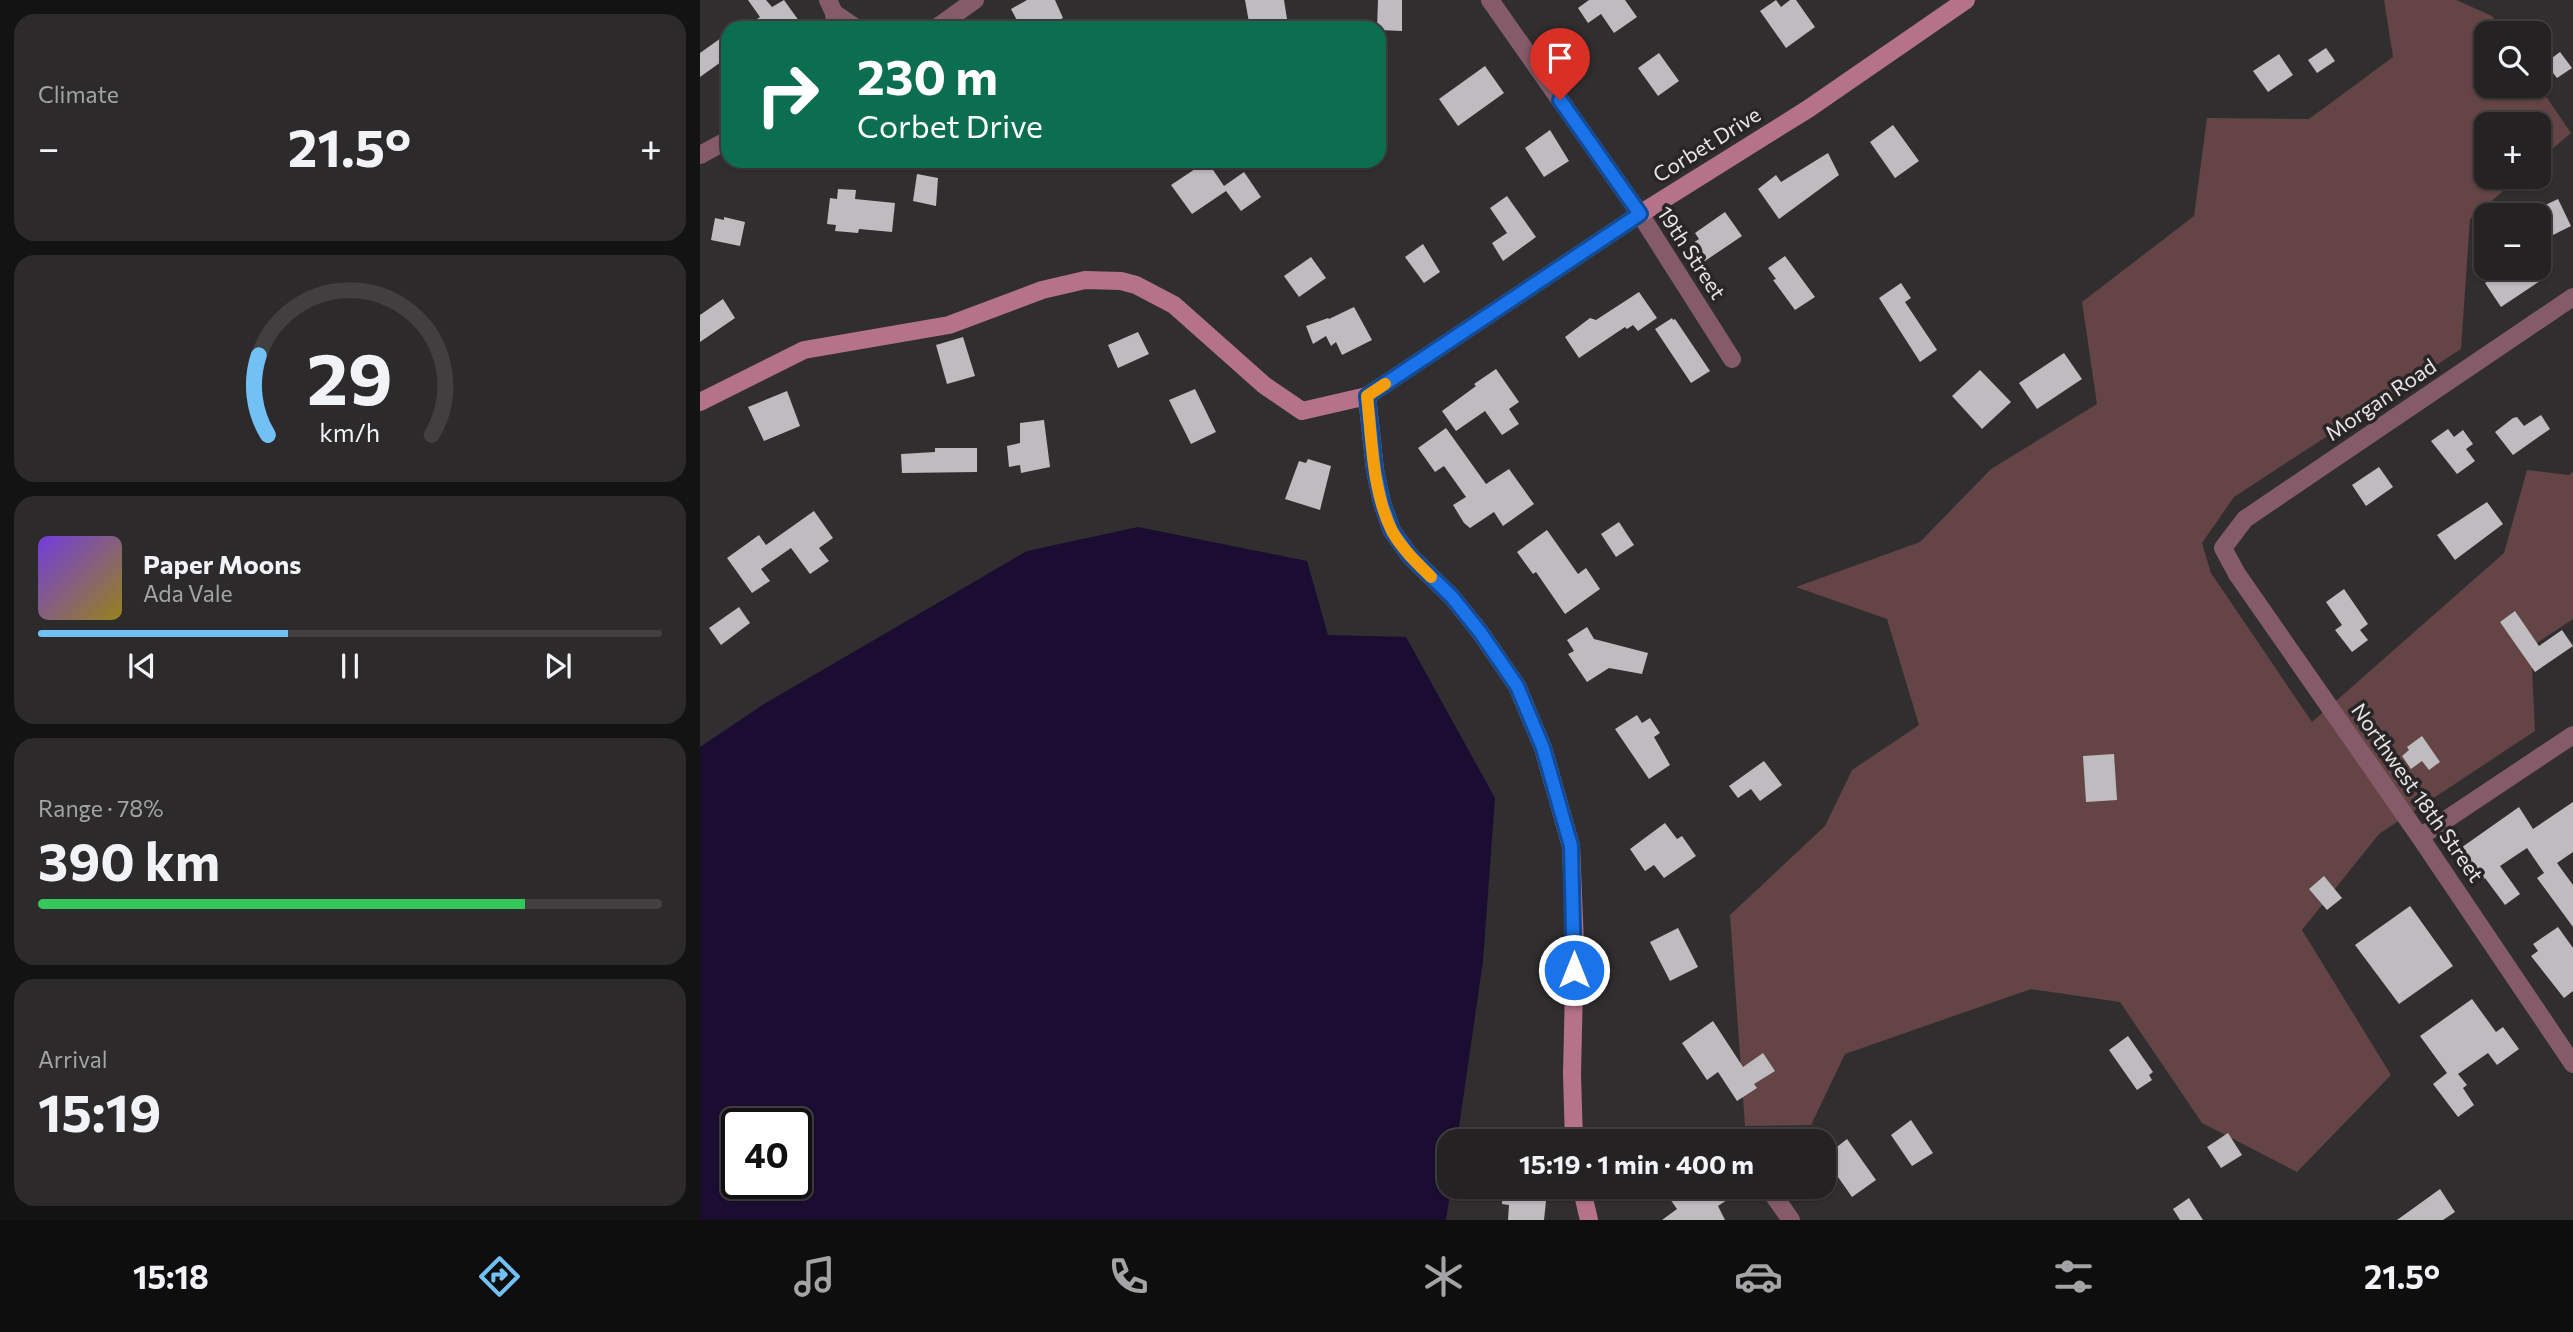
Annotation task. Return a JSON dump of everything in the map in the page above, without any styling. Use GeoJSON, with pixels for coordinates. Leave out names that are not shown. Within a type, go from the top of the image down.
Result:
{"type":"FeatureCollection","features":[{"type":"Feature","properties":{"kind":"street"},"geometry":{"type":"LineString","coordinates":[[946,21],[975,0]]}},
{"type":"Feature","properties":{"kind":"street","name":"19th Street"},"geometry":{"type":"LineString","coordinates":[[1490,0],[1640,214],[1732,359]]}},
{"type":"Feature","properties":{"kind":"street","name":"Corbet Drive"},"geometry":{"type":"LineString","coordinates":[[1367,396],[1640,214],[1808,109],[1966,0]]}},
{"type":"Feature","properties":{"kind":"street"},"geometry":{"type":"LineString","coordinates":[[700,155],[721,144]]}},
{"type":"Feature","properties":{"kind":"street"},"geometry":{"type":"LineString","coordinates":[[700,402],[804,350],[949,325],[1042,290],[1085,280],[1121,281],[1136,285],[1174,305],[1264,385],[1302,411],[1367,396],[1377,481],[1392,531],[1410,556],[1452,597],[1517,686],[1543,748],[1571,846],[1575,944],[1574,1129]]}},
{"type":"Feature","properties":{"kind":"street","name":"Morgan Road"},"geometry":{"type":"LineString","coordinates":[[2222,548],[2245,519],[2573,297]]}},
{"type":"Feature","properties":{"kind":"street","name":"Northwest 18th Street"},"geometry":{"type":"LineString","coordinates":[[2222,548],[2237,574],[2420,837],[2573,1064]]}},
{"type":"Feature","properties":{"kind":"street"},"geometry":{"type":"LineString","coordinates":[[2420,837],[2573,735]]}},
{"type":"Feature","properties":{"kind":"street"},"geometry":{"type":"LineString","coordinates":[[1584,1199],[1590,1220]]}},
{"type":"Feature","properties":{"kind":"street"},"geometry":{"type":"LineString","coordinates":[[1776,1199],[1791,1220]]}},
{"type":"Feature","properties":{"kind":"shaded area"},"geometry":{"type":"Polygon","coordinates":[[[2384,0],[2456,0],[2492,16],[2496,21],[2474,21],[2474,98],[2547,98],[2571,133],[2551,150],[2551,112],[2474,112],[2474,189],[2506,189],[2489,203],[2474,203],[2474,216],[2470,219],[2461,349],[2234,497],[2202,543],[2211,573],[2312,722],[2504,553],[2527,470],[2569,475],[2573,472],[2573,619],[2531,647],[2535,731],[2379,834],[2302,930],[2391,1075],[2297,1172],[2202,1123],[2120,1002],[2031,989],[1845,1054],[1811,1125],[1745,1126],[1730,915],[1825,826],[1852,770],[1919,725],[1887,619],[1796,587],[1920,542],[1991,469],[2097,404],[2082,302],[2194,216],[2207,118],[2309,119],[2393,57],[2384,0]]]}},
{"type":"Feature","properties":{"kind":"shaded area"},"geometry":{"type":"Polygon","coordinates":[[[1138,527],[1307,561],[1328,635],[1406,637],[1495,798],[1483,961],[1459,1129],[1437,1129],[1437,1199],[1449,1199],[1446,1220],[700,1220],[700,747],[764,704],[1027,551],[1138,527]]]}},
{"type":"Feature","properties":{"kind":"building"},"geometry":{"type":"Polygon","coordinates":[[[748,0],[766,0],[772,7],[784,0],[799,21],[754,21],[760,17],[748,0]]]}},
{"type":"Feature","properties":{"kind":"building"},"geometry":{"type":"Polygon","coordinates":[[[1027,0],[1055,0],[1063,18],[1057,21],[1017,21],[1011,9],[1027,0]]]}},
{"type":"Feature","properties":{"kind":"building"},"geometry":{"type":"Polygon","coordinates":[[[1245,0],[1284,0],[1287,19],[1249,21],[1245,0]]]}},
{"type":"Feature","properties":{"kind":"building"},"geometry":{"type":"Polygon","coordinates":[[[1378,0],[1402,0],[1402,31],[1386,30],[1386,21],[1377,21],[1378,0]]]}},
{"type":"Feature","properties":{"kind":"building"},"geometry":{"type":"Polygon","coordinates":[[[1589,0],[1625,0],[1637,17],[1614,33],[1601,14],[1588,23],[1578,8],[1589,0]]]}},
{"type":"Feature","properties":{"kind":"building"},"geometry":{"type":"Polygon","coordinates":[[[1776,0],[1781,7],[1790,0],[1796,0],[1815,27],[1786,48],[1760,11],[1776,0]]]}},
{"type":"Feature","properties":{"kind":"building"},"geometry":{"type":"Polygon","coordinates":[[[721,38],[721,62],[700,77],[700,53],[721,38]]]}},
{"type":"Feature","properties":{"kind":"building"},"geometry":{"type":"Polygon","coordinates":[[[2326,48],[2335,61],[2317,73],[2308,60],[2326,48]]]}},
{"type":"Feature","properties":{"kind":"building"},"geometry":{"type":"Polygon","coordinates":[[[2560,52],[2572,68],[2557,78],[2551,70],[2551,59],[2560,52]]]}},
{"type":"Feature","properties":{"kind":"building"},"geometry":{"type":"Polygon","coordinates":[[[1659,53],[1679,81],[1658,96],[1638,68],[1659,53]]]}},
{"type":"Feature","properties":{"kind":"building"},"geometry":{"type":"Polygon","coordinates":[[[2279,54],[2293,75],[2268,92],[2253,71],[2279,54]]]}},
{"type":"Feature","properties":{"kind":"building"},"geometry":{"type":"Polygon","coordinates":[[[1485,66],[1504,93],[1458,126],[1439,99],[1485,66]]]}},
{"type":"Feature","properties":{"kind":"building"},"geometry":{"type":"Polygon","coordinates":[[[1893,125],[1919,161],[1895,178],[1870,142],[1893,125]]]}},
{"type":"Feature","properties":{"kind":"building"},"geometry":{"type":"Polygon","coordinates":[[[1550,130],[1569,161],[1544,177],[1525,148],[1550,130]]]}},
{"type":"Feature","properties":{"kind":"building"},"geometry":{"type":"Polygon","coordinates":[[[1828,153],[1839,175],[1779,219],[1758,189],[1776,175],[1781,182],[1828,153]]]}},
{"type":"Feature","properties":{"kind":"building"},"geometry":{"type":"Polygon","coordinates":[[[1196,168],[1212,168],[1224,186],[1244,172],[1261,197],[1241,211],[1226,191],[1192,214],[1171,185],[1196,168]]]}},
{"type":"Feature","properties":{"kind":"building"},"geometry":{"type":"Polygon","coordinates":[[[917,174],[938,178],[936,206],[913,201],[917,174]]]}},
{"type":"Feature","properties":{"kind":"building"},"geometry":{"type":"Polygon","coordinates":[[[838,189],[856,190],[855,199],[895,203],[892,232],[859,229],[858,233],[835,231],[836,225],[827,224],[830,198],[837,199],[838,189]]]}},
{"type":"Feature","properties":{"kind":"building"},"geometry":{"type":"Polygon","coordinates":[[[1507,196],[1536,237],[1503,261],[1492,243],[1507,233],[1490,208],[1507,196]]]}},
{"type":"Feature","properties":{"kind":"building"},"geometry":{"type":"Polygon","coordinates":[[[2558,199],[2571,226],[2551,236],[2551,203],[2558,199]]]}},
{"type":"Feature","properties":{"kind":"building"},"geometry":{"type":"Polygon","coordinates":[[[1725,212],[1742,236],[1702,263],[1690,245],[1699,239],[1695,233],[1725,212]]]}},
{"type":"Feature","properties":{"kind":"building"},"geometry":{"type":"Polygon","coordinates":[[[724,217],[745,222],[740,246],[711,240],[715,218],[724,220],[724,217]]]}},
{"type":"Feature","properties":{"kind":"building"},"geometry":{"type":"Polygon","coordinates":[[[1423,244],[1440,272],[1424,283],[1405,257],[1423,244]]]}},
{"type":"Feature","properties":{"kind":"building"},"geometry":{"type":"Polygon","coordinates":[[[1785,256],[1815,297],[1795,310],[1773,280],[1776,279],[1768,268],[1785,256]]]}},
{"type":"Feature","properties":{"kind":"building"},"geometry":{"type":"Polygon","coordinates":[[[1311,257],[1326,278],[1299,297],[1284,276],[1311,257]]]}},
{"type":"Feature","properties":{"kind":"building"},"geometry":{"type":"Polygon","coordinates":[[[2489,280],[2540,281],[2501,307],[2485,283],[2489,280]]]}},
{"type":"Feature","properties":{"kind":"building"},"geometry":{"type":"Polygon","coordinates":[[[1901,283],[1911,298],[1905,302],[1937,350],[1920,362],[1879,298],[1901,283]]]}},
{"type":"Feature","properties":{"kind":"building"},"geometry":{"type":"Polygon","coordinates":[[[1639,292],[1657,318],[1638,331],[1633,325],[1627,329],[1625,327],[1579,358],[1565,337],[1590,318],[1596,320],[1639,292]]]}},
{"type":"Feature","properties":{"kind":"building"},"geometry":{"type":"Polygon","coordinates":[[[723,299],[735,318],[700,342],[700,315],[723,299]]]}},
{"type":"Feature","properties":{"kind":"building"},"geometry":{"type":"Polygon","coordinates":[[[1354,307],[1372,340],[1342,355],[1336,342],[1331,346],[1326,336],[1313,344],[1306,326],[1354,307]]]}},
{"type":"Feature","properties":{"kind":"building"},"geometry":{"type":"Polygon","coordinates":[[[1672,318],[1710,371],[1691,383],[1655,329],[1672,318]]]}},
{"type":"Feature","properties":{"kind":"building"},"geometry":{"type":"Polygon","coordinates":[[[1138,332],[1149,354],[1118,368],[1108,345],[1138,332]]]}},
{"type":"Feature","properties":{"kind":"building"},"geometry":{"type":"Polygon","coordinates":[[[963,337],[975,376],[947,384],[936,345],[963,337]]]}},
{"type":"Feature","properties":{"kind":"building"},"geometry":{"type":"Polygon","coordinates":[[[2064,353],[2082,379],[2037,409],[2019,383],[2064,353]]]}},
{"type":"Feature","properties":{"kind":"building"},"geometry":{"type":"Polygon","coordinates":[[[1496,369],[1519,402],[1509,409],[1519,424],[1502,435],[1485,411],[1456,431],[1442,411],[1496,369]]]}},
{"type":"Feature","properties":{"kind":"building"},"geometry":{"type":"Polygon","coordinates":[[[1980,370],[2011,402],[1982,429],[1952,396],[1980,370]]]}},
{"type":"Feature","properties":{"kind":"building"},"geometry":{"type":"Polygon","coordinates":[[[1195,389],[1216,432],[1191,444],[1169,400],[1195,389]]]}},
{"type":"Feature","properties":{"kind":"building"},"geometry":{"type":"Polygon","coordinates":[[[787,391],[800,426],[764,441],[748,407],[787,391]]]}},
{"type":"Feature","properties":{"kind":"building"},"geometry":{"type":"Polygon","coordinates":[[[2541,415],[2550,429],[2513,455],[2495,432],[2513,418],[2517,417],[2524,426],[2541,415]]]}},
{"type":"Feature","properties":{"kind":"building"},"geometry":{"type":"Polygon","coordinates":[[[1044,420],[1050,467],[1021,473],[1020,465],[1009,467],[1007,446],[1020,443],[1020,423],[1044,420]]]}},
{"type":"Feature","properties":{"kind":"building"},"geometry":{"type":"Polygon","coordinates":[[[1446,428],[1486,484],[1509,469],[1534,504],[1503,526],[1494,512],[1470,528],[1464,523],[1453,505],[1466,497],[1444,466],[1435,472],[1418,448],[1446,428]]]}},
{"type":"Feature","properties":{"kind":"building"},"geometry":{"type":"Polygon","coordinates":[[[2448,429],[2454,437],[2463,430],[2473,444],[2466,449],[2475,461],[2457,474],[2431,441],[2448,429]]]}},
{"type":"Feature","properties":{"kind":"building"},"geometry":{"type":"Polygon","coordinates":[[[935,448],[977,448],[977,472],[902,473],[901,454],[935,452],[935,448]]]}},
{"type":"Feature","properties":{"kind":"building"},"geometry":{"type":"Polygon","coordinates":[[[1308,459],[1331,466],[1320,510],[1285,499],[1299,461],[1306,463],[1308,459]]]}},
{"type":"Feature","properties":{"kind":"building"},"geometry":{"type":"Polygon","coordinates":[[[2379,467],[2393,487],[2366,506],[2352,485],[2379,467]]]}},
{"type":"Feature","properties":{"kind":"building"},"geometry":{"type":"Polygon","coordinates":[[[2487,502],[2503,524],[2455,560],[2437,535],[2487,502]]]}},
{"type":"Feature","properties":{"kind":"building"},"geometry":{"type":"Polygon","coordinates":[[[814,511],[833,538],[819,548],[829,561],[810,574],[791,548],[761,569],[770,581],[752,593],[727,558],[759,535],[766,545],[814,511]]]}},
{"type":"Feature","properties":{"kind":"building"},"geometry":{"type":"Polygon","coordinates":[[[1619,522],[1634,545],[1616,557],[1601,534],[1619,522]]]}},
{"type":"Feature","properties":{"kind":"building"},"geometry":{"type":"Polygon","coordinates":[[[1547,530],[1578,574],[1586,568],[1600,589],[1565,614],[1536,572],[1533,574],[1517,552],[1547,530]]]}},
{"type":"Feature","properties":{"kind":"building"},"geometry":{"type":"Polygon","coordinates":[[[2344,589],[2368,624],[2360,630],[2368,640],[2352,652],[2335,630],[2342,625],[2326,602],[2344,589]]]}},
{"type":"Feature","properties":{"kind":"building"},"geometry":{"type":"Polygon","coordinates":[[[739,607],[750,623],[721,645],[709,628],[739,607]]]}},
{"type":"Feature","properties":{"kind":"building"},"geometry":{"type":"Polygon","coordinates":[[[2515,611],[2539,646],[2562,630],[2573,646],[2535,672],[2500,622],[2515,611]]]}},
{"type":"Feature","properties":{"kind":"building"},"geometry":{"type":"Polygon","coordinates":[[[1587,627],[1594,639],[1648,653],[1642,674],[1609,668],[1587,682],[1568,654],[1574,651],[1567,640],[1587,627]]]}},
{"type":"Feature","properties":{"kind":"building"},"geometry":{"type":"Polygon","coordinates":[[[1637,715],[1642,723],[1650,718],[1660,733],[1654,737],[1670,765],[1649,779],[1615,729],[1637,715]]]}},
{"type":"Feature","properties":{"kind":"building"},"geometry":{"type":"Polygon","coordinates":[[[2422,736],[2440,762],[2429,770],[2422,761],[2411,769],[2402,756],[2409,750],[2407,747],[2422,736]]]}},
{"type":"Feature","properties":{"kind":"building"},"geometry":{"type":"Polygon","coordinates":[[[2114,754],[2117,800],[2086,802],[2083,756],[2114,754]]]}},
{"type":"Feature","properties":{"kind":"building"},"geometry":{"type":"Polygon","coordinates":[[[1764,761],[1782,785],[1760,801],[1751,789],[1738,798],[1729,786],[1764,761]]]}},
{"type":"Feature","properties":{"kind":"building"},"geometry":{"type":"Polygon","coordinates":[[[2573,802],[2573,852],[2557,863],[2573,885],[2573,927],[2537,878],[2544,873],[2527,848],[2500,866],[2520,894],[2505,905],[2485,878],[2481,881],[2475,870],[2472,872],[2458,850],[2519,807],[2533,829],[2573,802]]]}},
{"type":"Feature","properties":{"kind":"building"},"geometry":{"type":"Polygon","coordinates":[[[1665,823],[1677,839],[1682,836],[1696,856],[1664,878],[1654,865],[1645,871],[1630,849],[1665,823]]]}},
{"type":"Feature","properties":{"kind":"building"},"geometry":{"type":"Polygon","coordinates":[[[2324,876],[2342,898],[2327,910],[2309,889],[2324,876]]]}},
{"type":"Feature","properties":{"kind":"building"},"geometry":{"type":"Polygon","coordinates":[[[2410,906],[2453,966],[2399,1004],[2355,945],[2410,906]]]}},
{"type":"Feature","properties":{"kind":"building"},"geometry":{"type":"Polygon","coordinates":[[[2558,927],[2573,948],[2573,991],[2564,998],[2531,956],[2538,951],[2533,944],[2558,927]]]}},
{"type":"Feature","properties":{"kind":"building"},"geometry":{"type":"Polygon","coordinates":[[[1678,928],[1698,967],[1670,981],[1650,942],[1678,928]]]}},
{"type":"Feature","properties":{"kind":"building"},"geometry":{"type":"Polygon","coordinates":[[[2472,999],[2496,1032],[2503,1027],[2519,1049],[2497,1065],[2488,1053],[2458,1074],[2467,1085],[2463,1088],[2474,1105],[2458,1117],[2433,1084],[2447,1073],[2420,1036],[2472,999]]]}},
{"type":"Feature","properties":{"kind":"building"},"geometry":{"type":"Polygon","coordinates":[[[1713,1021],[1743,1067],[1763,1053],[1775,1071],[1754,1084],[1757,1088],[1737,1101],[1718,1072],[1707,1080],[1682,1043],[1713,1021]]]}},
{"type":"Feature","properties":{"kind":"building"},"geometry":{"type":"Polygon","coordinates":[[[2128,1036],[2153,1072],[2149,1075],[2152,1080],[2137,1090],[2109,1050],[2128,1036]]]}},
{"type":"Feature","properties":{"kind":"building"},"geometry":{"type":"Polygon","coordinates":[[[1911,1120],[1933,1153],[1912,1166],[1891,1135],[1911,1120]]]}},
{"type":"Feature","properties":{"kind":"building"},"geometry":{"type":"Polygon","coordinates":[[[2228,1133],[2242,1155],[2221,1168],[2207,1147],[2228,1133]]]}},
{"type":"Feature","properties":{"kind":"building"},"geometry":{"type":"Polygon","coordinates":[[[1847,1139],[1876,1180],[1852,1197],[1836,1174],[1836,1148],[1847,1139]]]}},
{"type":"Feature","properties":{"kind":"building"},"geometry":{"type":"Polygon","coordinates":[[[2440,1189],[2455,1212],[2443,1220],[2397,1220],[2440,1189]]]}},
{"type":"Feature","properties":{"kind":"building"},"geometry":{"type":"Polygon","coordinates":[[[2189,1198],[2203,1220],[2180,1220],[2173,1209],[2189,1198]]]}},
{"type":"Feature","properties":{"kind":"building"},"geometry":{"type":"Polygon","coordinates":[[[1502,1199],[1546,1201],[1544,1220],[1508,1220],[1509,1205],[1502,1204],[1502,1199]]]}},
{"type":"Feature","properties":{"kind":"building"},"geometry":{"type":"Polygon","coordinates":[[[1670,1199],[1728,1199],[1718,1206],[1725,1220],[1662,1220],[1677,1209],[1670,1199]]]}},
{"type":"Feature","properties":{"kind":"slow traffic"},"geometry":{"type":"LineString","coordinates":[[1385,384],[1367,396],[1375,470],[1382,503],[1392,531],[1410,556],[1431,577]]}},
{"type":"Feature","properties":{"kind":"route"},"geometry":{"type":"LineString","coordinates":[[1560,100],[1640,214],[1367,396],[1375,470],[1382,503],[1392,531],[1410,556],[1452,597],[1480,632],[1517,686],[1543,748],[1571,846],[1574,970]]}}]}
